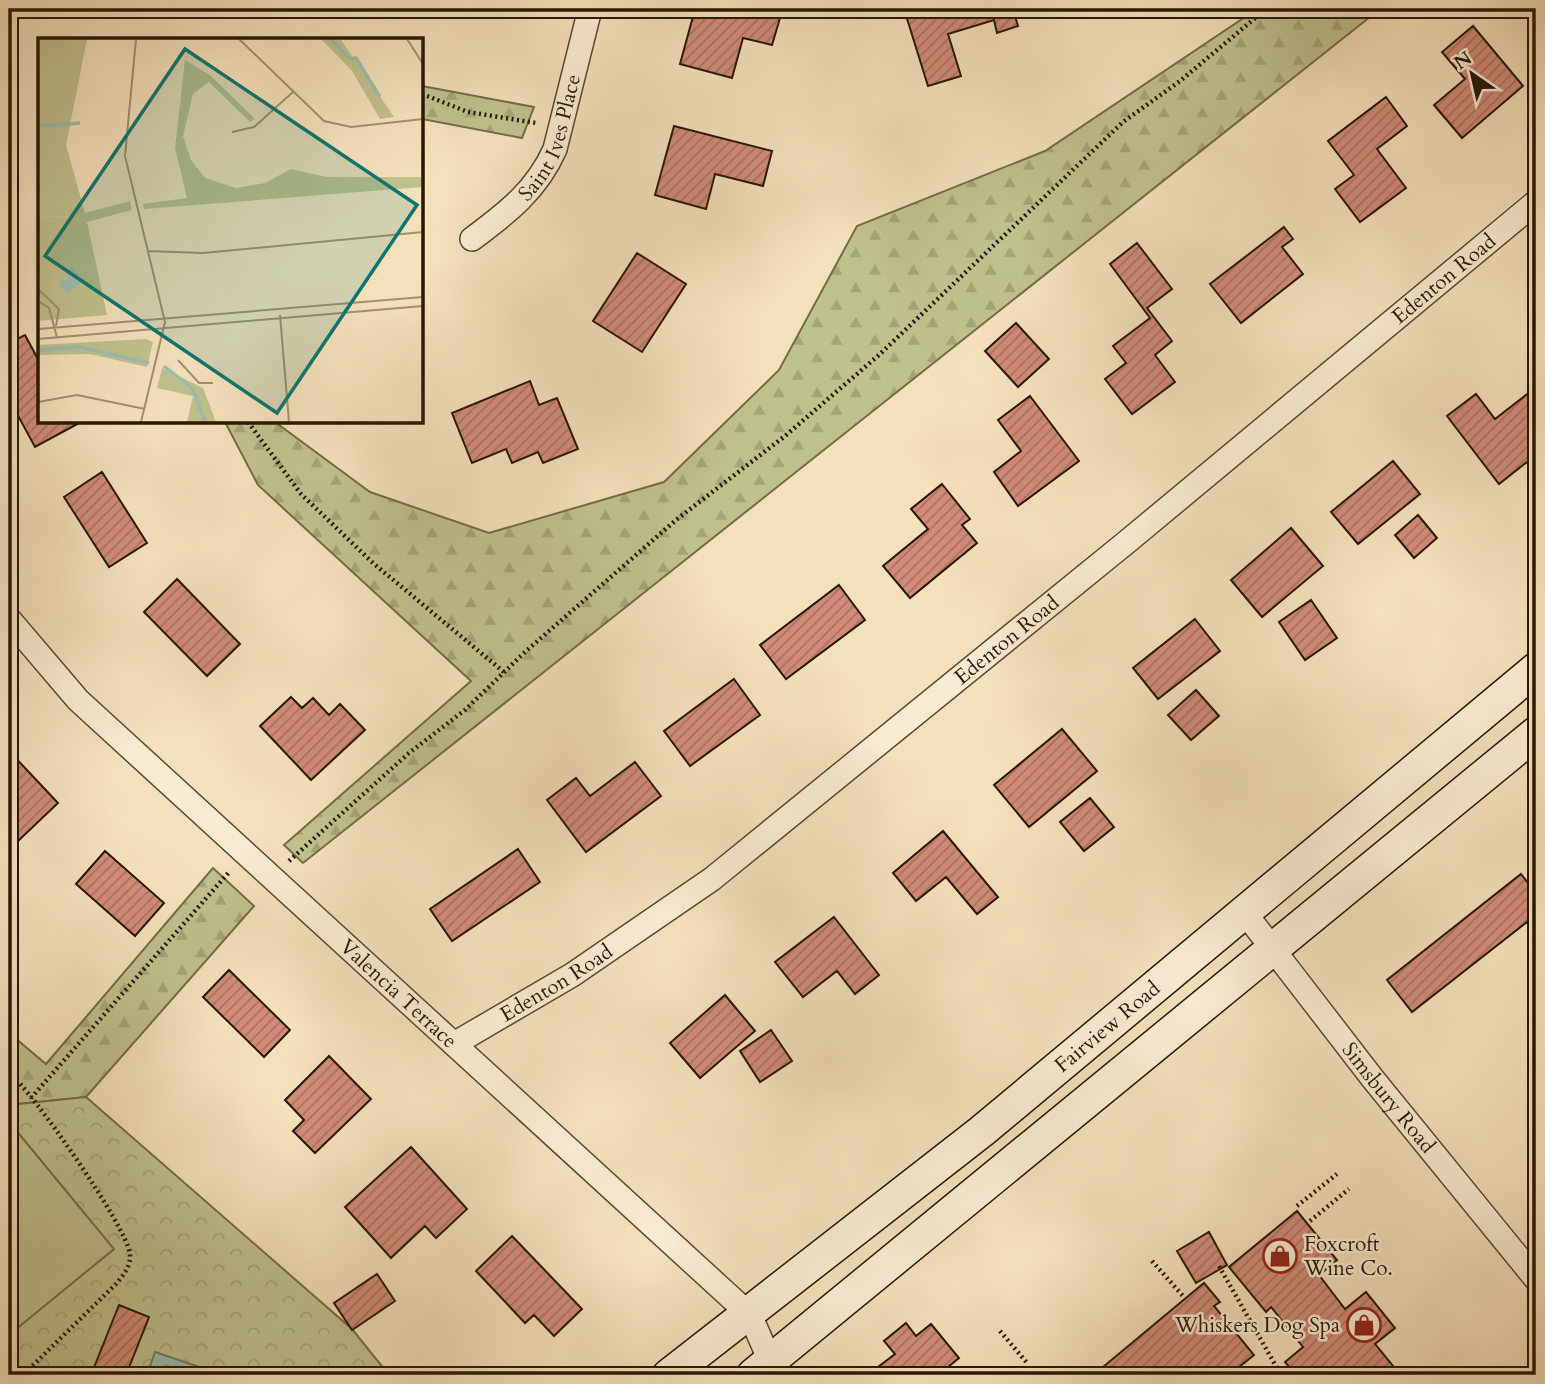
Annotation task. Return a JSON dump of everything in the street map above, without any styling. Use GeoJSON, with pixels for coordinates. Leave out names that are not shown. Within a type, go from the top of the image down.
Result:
{"type":"FeatureCollection","features":[{"type":"Feature","properties":{"kind":"main road","name":"Fairview Road"},"geometry":{"type":"LineString","coordinates":[[669,1375],[750,1315],[982,1131],[1536,669]]}},
{"type":"Feature","properties":{"kind":"main road"},"geometry":{"type":"LineString","coordinates":[[766,1371],[1536,733]]}},
{"type":"Feature","properties":{"kind":"street","name":"Saint Ives Place"},"geometry":{"type":"LineString","coordinates":[[472,239],[528,193],[548,165],[561,126],[590,9]]}},
{"type":"Feature","properties":{"kind":"street","name":"Edenton Road"},"geometry":{"type":"LineString","coordinates":[[454,1044],[572,975],[712,879],[1128,541],[1536,202]]}},
{"type":"Feature","properties":{"kind":"street","name":"Valencia Terrace"},"geometry":{"type":"LineString","coordinates":[[9,620],[78,700],[750,1315],[766,1371]]}},
{"type":"Feature","properties":{"kind":"street","name":"Simsbury Road"},"geometry":{"type":"LineString","coordinates":[[1245,913],[1373,1079],[1536,1279]]}},
{"type":"Feature","properties":{"kind":"path"},"geometry":{"type":"LineString","coordinates":[[284,865],[367,789],[465,710],[677,520],[785,436],[879,355],[1123,122],[1180,81],[1266,9]]}},
{"type":"Feature","properties":{"kind":"path"},"geometry":{"type":"LineString","coordinates":[[424,95],[468,112],[561,126]]}},
{"type":"Feature","properties":{"kind":"path"},"geometry":{"type":"LineString","coordinates":[[249,424],[284,474],[309,502],[373,563],[505,673]]}},
{"type":"Feature","properties":{"kind":"path"},"geometry":{"type":"LineString","coordinates":[[31,1098],[233,869]]}},
{"type":"Feature","properties":{"kind":"path"},"geometry":{"type":"LineString","coordinates":[[9,1072],[31,1098],[121,1229],[130,1254],[126,1272],[117,1283],[23,1375]]}},
{"type":"Feature","properties":{"kind":"path"},"geometry":{"type":"LineString","coordinates":[[1297,1206],[1337,1174]]}},
{"type":"Feature","properties":{"kind":"path"},"geometry":{"type":"LineString","coordinates":[[1310,1221],[1349,1189]]}},
{"type":"Feature","properties":{"kind":"path"},"geometry":{"type":"LineString","coordinates":[[1152,1261],[1183,1296]]}},
{"type":"Feature","properties":{"kind":"path"},"geometry":{"type":"LineString","coordinates":[[1219,1266],[1281,1375]]}},
{"type":"Feature","properties":{"kind":"path"},"geometry":{"type":"LineString","coordinates":[[1000,1331],[1028,1364]]}},
{"type":"Feature","properties":{"kind":"green space"},"geometry":{"type":"Polygon","coordinates":[[[1257,9],[1380,9],[303,863],[284,845],[471,681],[258,485],[226,424],[278,424],[370,492],[489,533],[664,482],[779,370],[857,226],[1045,151],[1257,9]]]}},
{"type":"Feature","properties":{"kind":"green space"},"geometry":{"type":"Polygon","coordinates":[[[424,86],[534,107],[522,138],[424,119],[424,86]]]}},
{"type":"Feature","properties":{"kind":"green space"},"geometry":{"type":"Polygon","coordinates":[[[213,868],[254,906],[86,1097],[9,1105],[9,1033],[46,1064],[213,868]]]}},
{"type":"Feature","properties":{"kind":"green space"},"geometry":{"type":"Polygon","coordinates":[[[86,1097],[352,1329],[389,1375],[9,1375],[9,1105],[86,1097]]]}},
{"type":"Feature","properties":{"kind":"green space"},"geometry":{"type":"Polygon","coordinates":[[[15,1129],[114,1249],[9,1335],[9,1133],[15,1129]]]}},
{"type":"Feature","properties":{"kind":"water"},"geometry":{"type":"Polygon","coordinates":[[[155,1352],[223,1375],[147,1375],[155,1352]]]}},
{"type":"Feature","properties":{"kind":"building"},"geometry":{"type":"Polygon","coordinates":[[[695,9],[746,9],[780,18],[772,45],[743,38],[732,78],[680,64],[695,9]]]}},
{"type":"Feature","properties":{"kind":"building"},"geometry":{"type":"Polygon","coordinates":[[[904,9],[1013,9],[1018,26],[997,33],[994,20],[948,34],[961,76],[928,86],[904,9]]]}},
{"type":"Feature","properties":{"kind":"building"},"geometry":{"type":"Polygon","coordinates":[[[1473,26],[1523,86],[1462,138],[1434,105],[1465,79],[1442,52],[1473,26]]]}},
{"type":"Feature","properties":{"kind":"building"},"geometry":{"type":"Polygon","coordinates":[[[1386,97],[1407,126],[1377,149],[1406,188],[1360,222],[1335,189],[1354,175],[1328,141],[1386,97]]]}},
{"type":"Feature","properties":{"kind":"building"},"geometry":{"type":"Polygon","coordinates":[[[674,126],[772,151],[763,186],[715,174],[706,209],[655,195],[674,126]]]}},
{"type":"Feature","properties":{"kind":"building"},"geometry":{"type":"Polygon","coordinates":[[[1284,227],[1293,239],[1282,247],[1303,274],[1241,323],[1210,284],[1284,227]]]}},
{"type":"Feature","properties":{"kind":"building"},"geometry":{"type":"Polygon","coordinates":[[[1137,243],[1172,289],[1147,308],[1172,341],[1155,355],[1175,382],[1132,414],[1105,379],[1126,363],[1113,346],[1150,318],[1110,264],[1137,243]]]}},
{"type":"Feature","properties":{"kind":"building"},"geometry":{"type":"Polygon","coordinates":[[[637,253],[686,284],[642,352],[593,321],[637,253]]]}},
{"type":"Feature","properties":{"kind":"building"},"geometry":{"type":"Polygon","coordinates":[[[1016,323],[1049,359],[1018,387],[985,351],[1016,323]]]}},
{"type":"Feature","properties":{"kind":"building"},"geometry":{"type":"Polygon","coordinates":[[[25,335],[38,359],[38,424],[77,424],[35,447],[9,399],[9,343],[25,335]]]}},
{"type":"Feature","properties":{"kind":"building"},"geometry":{"type":"Polygon","coordinates":[[[530,381],[539,405],[557,398],[578,449],[543,463],[538,452],[512,463],[506,449],[472,463],[452,413],[530,381]]]}},
{"type":"Feature","properties":{"kind":"building"},"geometry":{"type":"Polygon","coordinates":[[[1535,388],[1536,455],[1499,484],[1447,416],[1476,394],[1495,419],[1535,388]]]}},
{"type":"Feature","properties":{"kind":"building"},"geometry":{"type":"Polygon","coordinates":[[[1030,396],[1079,461],[1018,506],[994,472],[1021,451],[998,420],[1030,396]]]}},
{"type":"Feature","properties":{"kind":"building"},"geometry":{"type":"Polygon","coordinates":[[[1393,461],[1420,494],[1358,544],[1331,512],[1393,461]]]}},
{"type":"Feature","properties":{"kind":"building"},"geometry":{"type":"Polygon","coordinates":[[[102,472],[147,543],[109,567],[64,497],[102,472]]]}},
{"type":"Feature","properties":{"kind":"building"},"geometry":{"type":"Polygon","coordinates":[[[942,484],[970,519],[962,525],[977,543],[910,598],[883,566],[928,529],[911,509],[942,484]]]}},
{"type":"Feature","properties":{"kind":"building"},"geometry":{"type":"Polygon","coordinates":[[[1418,515],[1437,538],[1414,558],[1395,535],[1418,515]]]}},
{"type":"Feature","properties":{"kind":"building"},"geometry":{"type":"Polygon","coordinates":[[[1291,528],[1323,566],[1262,617],[1231,580],[1291,528]]]}},
{"type":"Feature","properties":{"kind":"building"},"geometry":{"type":"Polygon","coordinates":[[[177,579],[240,644],[207,676],[144,612],[177,579]]]}},
{"type":"Feature","properties":{"kind":"building"},"geometry":{"type":"Polygon","coordinates":[[[839,585],[865,620],[786,679],[760,645],[839,585]]]}},
{"type":"Feature","properties":{"kind":"building"},"geometry":{"type":"Polygon","coordinates":[[[1311,600],[1337,638],[1305,660],[1279,622],[1311,600]]]}},
{"type":"Feature","properties":{"kind":"building"},"geometry":{"type":"Polygon","coordinates":[[[1195,619],[1220,651],[1158,699],[1133,668],[1195,619]]]}},
{"type":"Feature","properties":{"kind":"building"},"geometry":{"type":"Polygon","coordinates":[[[734,679],[760,715],[690,766],[664,731],[734,679]]]}},
{"type":"Feature","properties":{"kind":"building"},"geometry":{"type":"Polygon","coordinates":[[[1196,690],[1219,716],[1191,740],[1168,715],[1196,690]]]}},
{"type":"Feature","properties":{"kind":"building"},"geometry":{"type":"Polygon","coordinates":[[[291,697],[302,708],[313,698],[329,715],[340,704],[365,730],[311,780],[260,726],[291,697]]]}},
{"type":"Feature","properties":{"kind":"building"},"geometry":{"type":"Polygon","coordinates":[[[1062,729],[1097,771],[1029,827],[994,785],[1062,729]]]}},
{"type":"Feature","properties":{"kind":"building"},"geometry":{"type":"Polygon","coordinates":[[[9,751],[58,803],[17,842],[9,832],[9,751]]]}},
{"type":"Feature","properties":{"kind":"building"},"geometry":{"type":"Polygon","coordinates":[[[635,762],[661,796],[586,852],[547,800],[576,778],[590,796],[635,762]]]}},
{"type":"Feature","properties":{"kind":"building"},"geometry":{"type":"Polygon","coordinates":[[[1090,798],[1114,827],[1084,851],[1060,822],[1090,798]]]}},
{"type":"Feature","properties":{"kind":"building"},"geometry":{"type":"Polygon","coordinates":[[[943,831],[998,897],[977,914],[946,877],[916,901],[893,873],[943,831]]]}},
{"type":"Feature","properties":{"kind":"building"},"geometry":{"type":"Polygon","coordinates":[[[518,849],[540,882],[452,941],[430,909],[518,849]]]}},
{"type":"Feature","properties":{"kind":"building"},"geometry":{"type":"Polygon","coordinates":[[[105,851],[164,903],[135,936],[76,884],[105,851]]]}},
{"type":"Feature","properties":{"kind":"building"},"geometry":{"type":"Polygon","coordinates":[[[1521,874],[1536,893],[1536,915],[1412,1012],[1387,980],[1521,874]]]}},
{"type":"Feature","properties":{"kind":"building"},"geometry":{"type":"Polygon","coordinates":[[[834,917],[879,975],[855,994],[837,971],[803,997],[775,962],[834,917]]]}},
{"type":"Feature","properties":{"kind":"building"},"geometry":{"type":"Polygon","coordinates":[[[229,970],[290,1030],[264,1057],[203,997],[229,970]]]}},
{"type":"Feature","properties":{"kind":"building"},"geometry":{"type":"Polygon","coordinates":[[[725,995],[755,1031],[700,1078],[670,1043],[725,995]]]}},
{"type":"Feature","properties":{"kind":"building"},"geometry":{"type":"Polygon","coordinates":[[[771,1030],[792,1061],[760,1082],[740,1051],[771,1030]]]}},
{"type":"Feature","properties":{"kind":"building"},"geometry":{"type":"Polygon","coordinates":[[[329,1056],[371,1099],[315,1153],[293,1131],[304,1120],[285,1100],[329,1056]]]}},
{"type":"Feature","properties":{"kind":"building"},"geometry":{"type":"Polygon","coordinates":[[[411,1147],[467,1209],[436,1238],[425,1226],[391,1258],[345,1207],[411,1147]]]}},
{"type":"Feature","properties":{"kind":"building"},"geometry":{"type":"Polygon","coordinates":[[[1297,1211],[1337,1260],[1319,1275],[1345,1309],[1366,1292],[1395,1328],[1375,1344],[1398,1372],[1394,1375],[1296,1375],[1285,1362],[1303,1347],[1271,1307],[1266,1312],[1229,1267],[1297,1211]]]}},
{"type":"Feature","properties":{"kind":"building"},"geometry":{"type":"Polygon","coordinates":[[[1209,1232],[1227,1265],[1196,1283],[1177,1251],[1209,1232]]]}},
{"type":"Feature","properties":{"kind":"building"},"geometry":{"type":"Polygon","coordinates":[[[512,1236],[582,1309],[554,1336],[534,1315],[525,1323],[476,1271],[512,1236]]]}},
{"type":"Feature","properties":{"kind":"building"},"geometry":{"type":"Polygon","coordinates":[[[377,1274],[395,1301],[352,1330],[334,1303],[377,1274]]]}},
{"type":"Feature","properties":{"kind":"building"},"geometry":{"type":"Polygon","coordinates":[[[1204,1283],[1220,1302],[1214,1306],[1254,1355],[1229,1375],[1100,1375],[1097,1372],[1204,1283]]]}},
{"type":"Feature","properties":{"kind":"building"},"geometry":{"type":"Polygon","coordinates":[[[119,1305],[149,1317],[126,1375],[91,1375],[119,1305]]]}},
{"type":"Feature","properties":{"kind":"building"},"geometry":{"type":"Polygon","coordinates":[[[906,1323],[916,1336],[931,1324],[959,1358],[938,1375],[884,1375],[878,1367],[895,1354],[884,1341],[906,1323]]]}},
{"type":"Feature","properties":{"kind":"place","name":"Foxcroft Wine Co."},"geometry":{"type":"Point","coordinates":[1280,1256]}},
{"type":"Feature","properties":{"kind":"place","name":"Whiskers Dog Spa"},"geometry":{"type":"Point","coordinates":[1364,1325]}}]}
